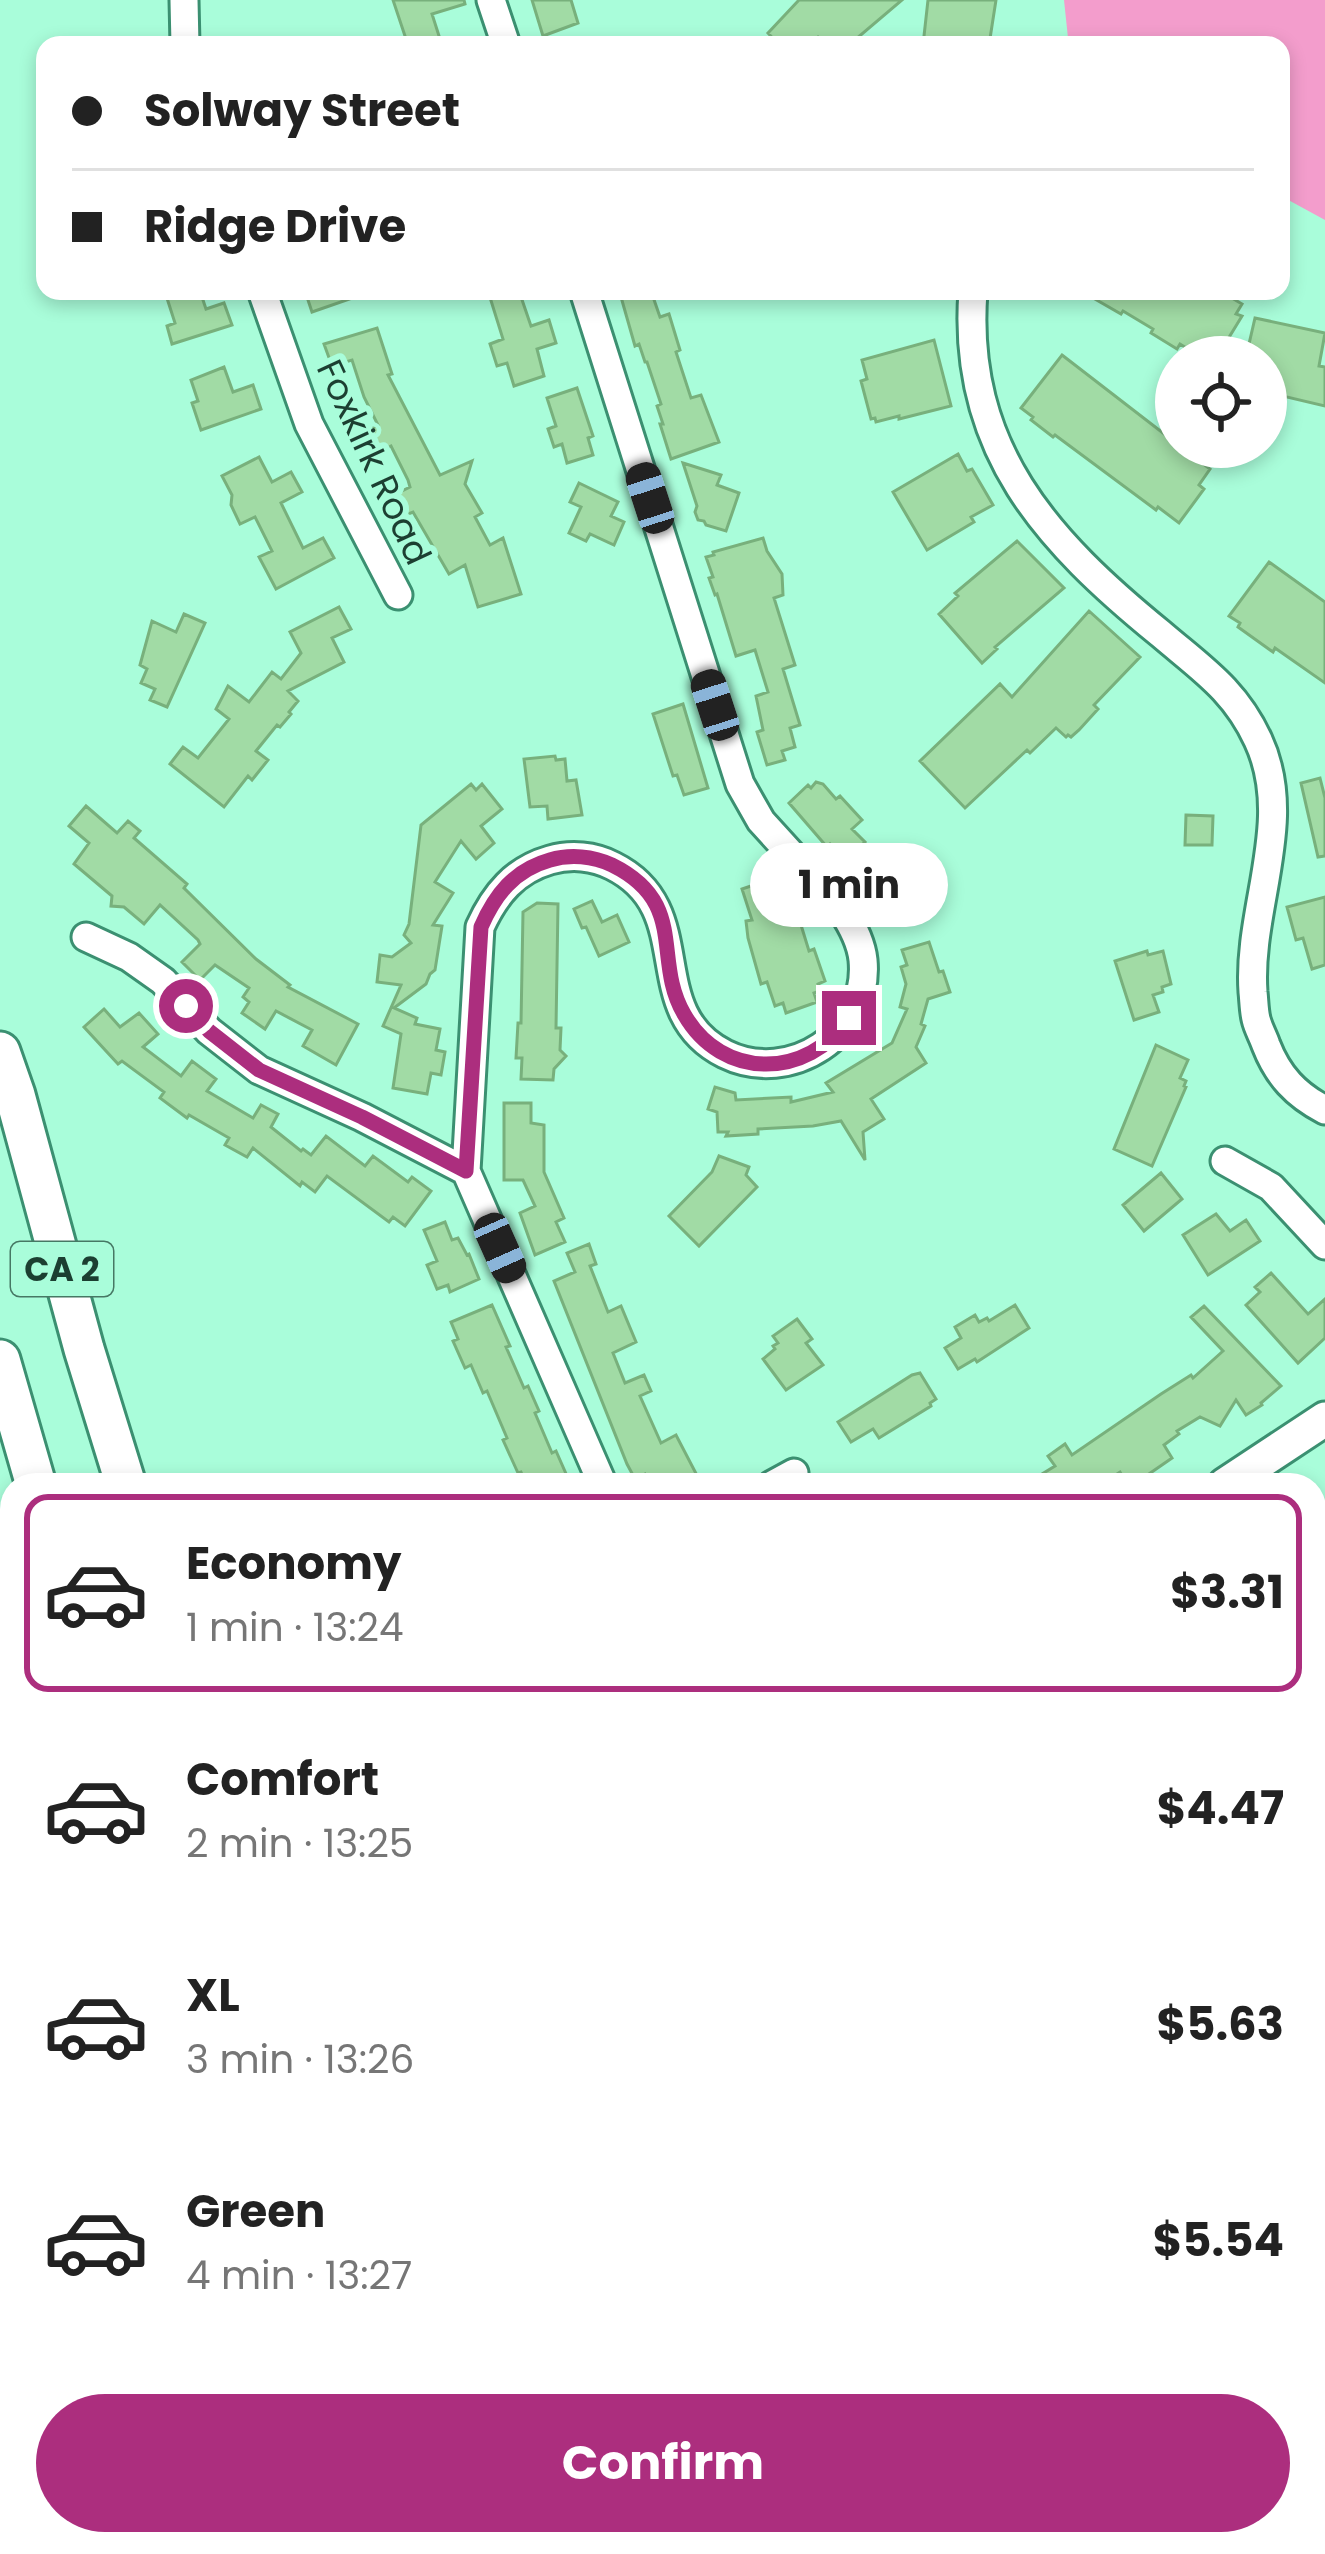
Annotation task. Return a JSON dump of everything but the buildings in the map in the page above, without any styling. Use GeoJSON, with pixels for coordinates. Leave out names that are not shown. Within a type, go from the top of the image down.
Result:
{"type":"FeatureCollection","features":[{"type":"Feature","properties":{"kind":"highway","name":"CA 2"},"geometry":{"type":"LineString","coordinates":[[0,1052],[122,1473]]}},
{"type":"Feature","properties":{"kind":"highway"},"geometry":{"type":"LineString","coordinates":[[0,1360],[32,1473]]}},
{"type":"Feature","properties":{"kind":"main road"},"geometry":{"type":"LineString","coordinates":[[1243,1473],[1325,1419]]}},
{"type":"Feature","properties":{"kind":"street"},"geometry":{"type":"LineString","coordinates":[[184,0],[185,36]]}},
{"type":"Feature","properties":{"kind":"street"},"geometry":{"type":"LineString","coordinates":[[491,0],[503,36]]}},
{"type":"Feature","properties":{"kind":"street","name":"Foxkirk Road"},"geometry":{"type":"LineString","coordinates":[[265,300],[309,424],[398,595]]}},
{"type":"Feature","properties":{"kind":"street"},"geometry":{"type":"LineString","coordinates":[[587,300],[733,767],[761,820],[842,910],[863,958],[863,980],[838,1035],[822,1048],[787,1063],[744,1062],[707,1042],[683,1013],[675,996],[662,916],[629,875],[602,860],[560,857],[521,872],[490,905],[481,927],[466,1171],[598,1473]]}},
{"type":"Feature","properties":{"kind":"street"},"geometry":{"type":"LineString","coordinates":[[973,300],[974,353],[984,412],[996,448],[1023,495],[1098,581],[1217,680],[1240,707],[1259,743],[1270,776],[1274,822],[1253,940],[1255,1017],[1272,1060],[1290,1088],[1325,1110]]}},
{"type":"Feature","properties":{"kind":"street"},"geometry":{"type":"LineString","coordinates":[[86,937],[129,957],[163,981],[209,1031],[259,1070],[466,1171]]}},
{"type":"Feature","properties":{"kind":"street"},"geometry":{"type":"LineString","coordinates":[[1225,1161],[1271,1187],[1325,1246]]}},
{"type":"Feature","properties":{"kind":"shaded area"},"geometry":{"type":"Polygon","coordinates":[[[1064,0],[1325,0],[1325,220],[1290,201],[1290,36],[1068,36],[1064,0]]]}},
{"type":"Feature","properties":{"kind":"route"},"geometry":{"type":"LineString","coordinates":[[186,1006],[209,1031],[259,1070],[466,1171],[481,927],[504,886],[538,863],[560,857],[602,860],[640,885],[662,916],[675,996],[683,1013],[693,1029],[723,1053],[744,1062],[787,1063],[822,1048],[849,1018]]}}]}
